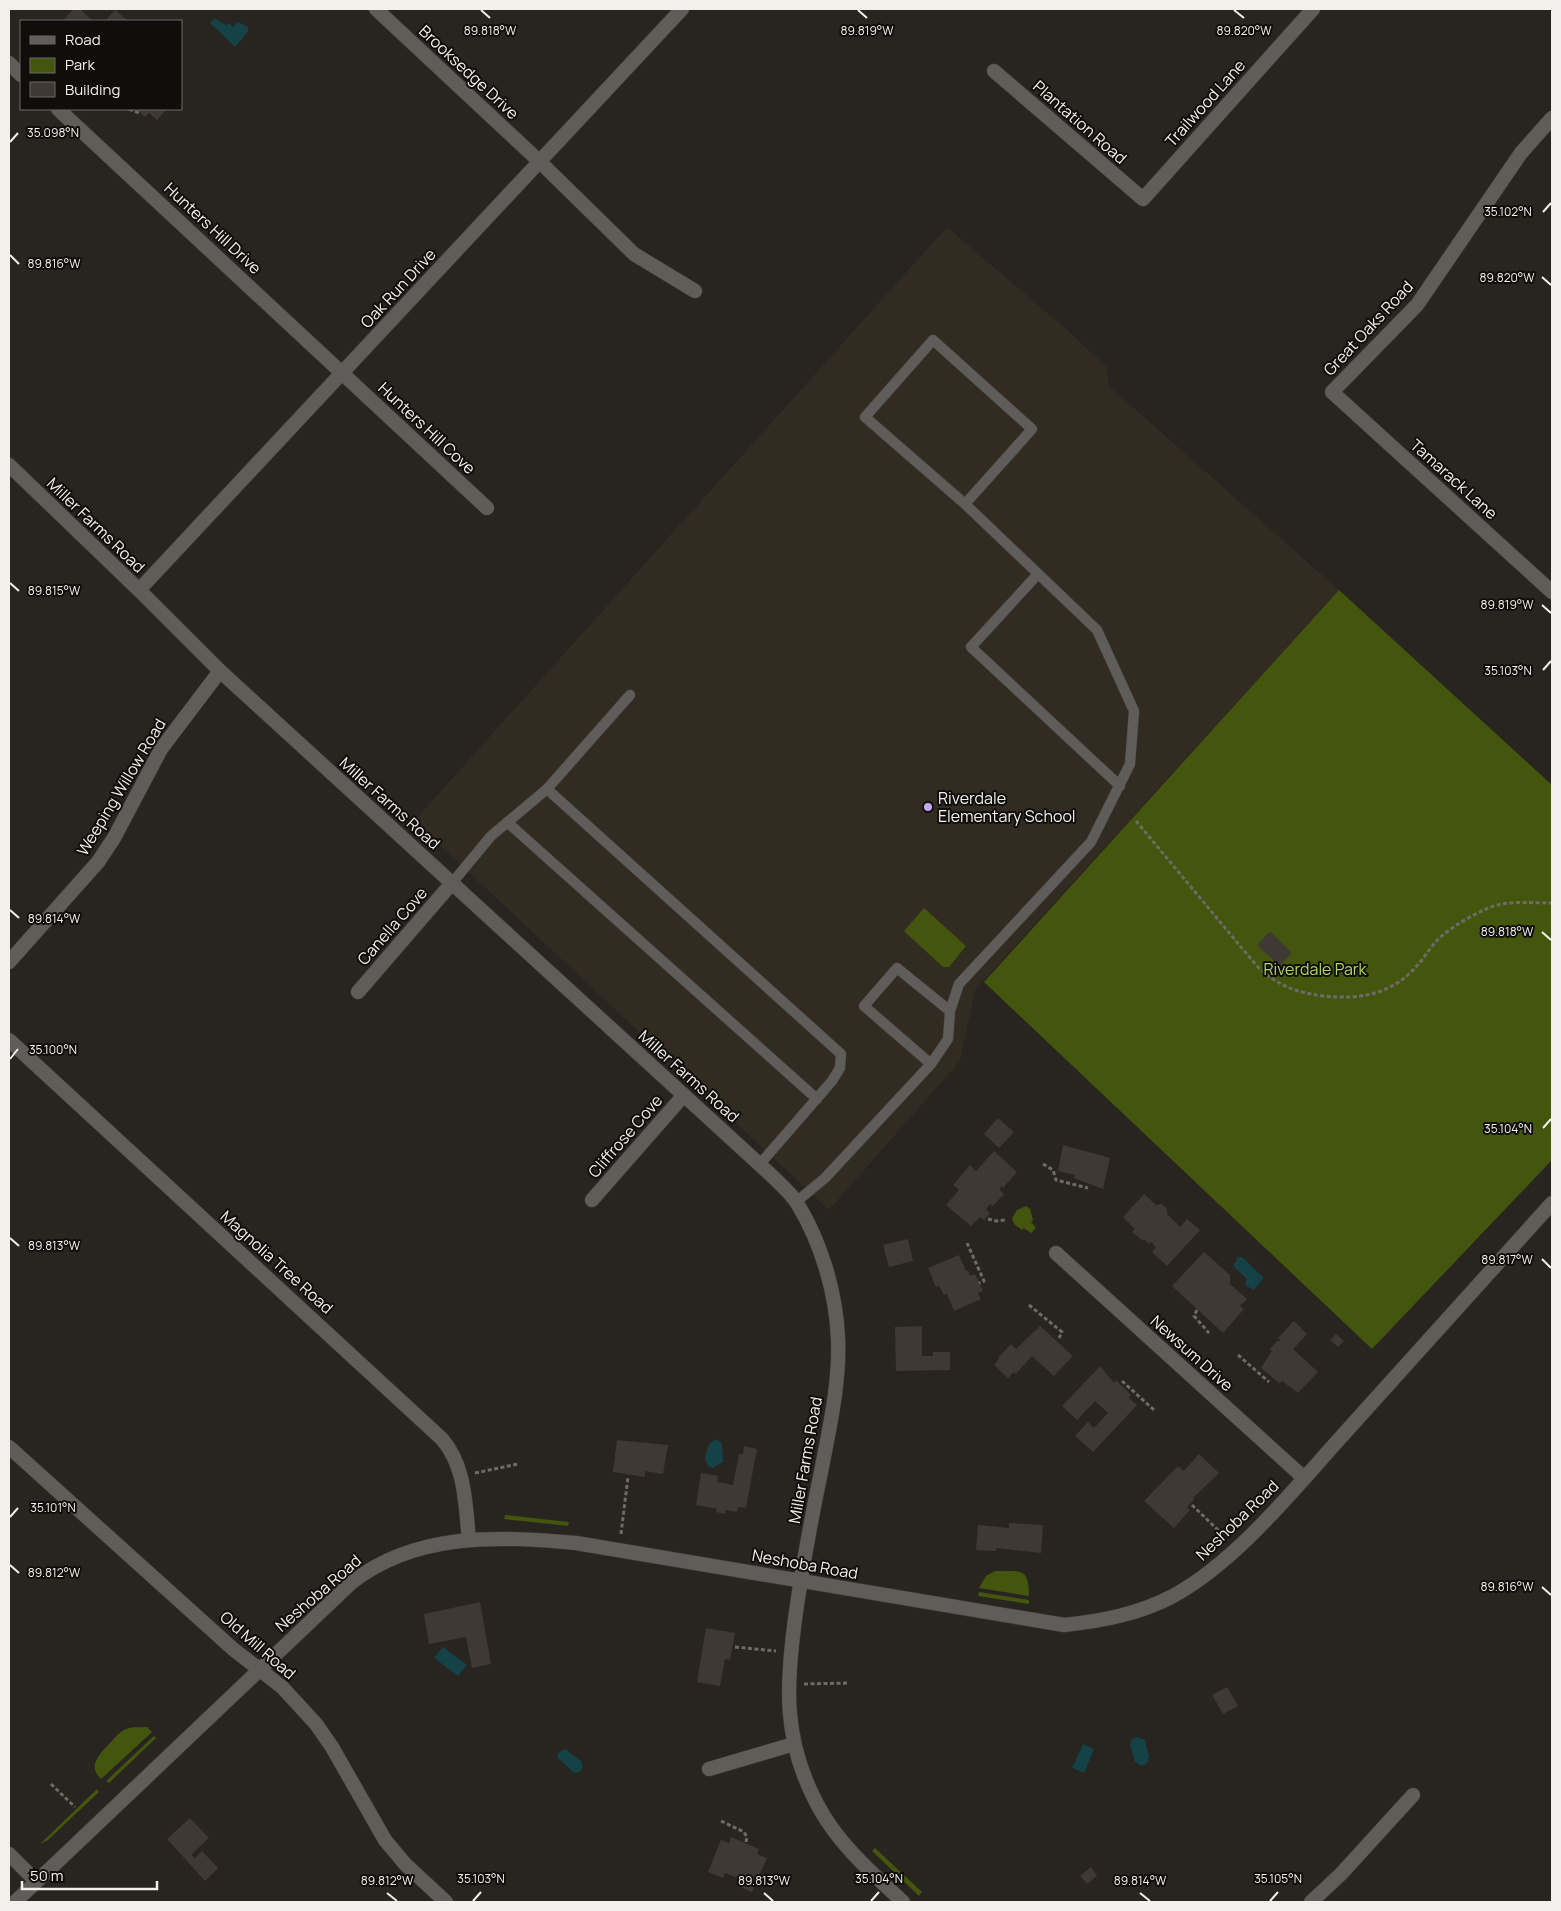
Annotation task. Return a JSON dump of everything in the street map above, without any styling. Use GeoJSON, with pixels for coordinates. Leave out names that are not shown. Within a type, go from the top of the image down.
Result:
{"type":"FeatureCollection","features":[{"type":"Feature","properties":{"kind":"street","name":"Brooksedge Drive"},"geometry":{"type":"LineString","coordinates":[[376,9],[539,161],[634,254],[695,291]]}},
{"type":"Feature","properties":{"kind":"street","name":"Oak Run Drive"},"geometry":{"type":"LineString","coordinates":[[139,590],[682,9]]}},
{"type":"Feature","properties":{"kind":"street","name":"Trailwood Lane"},"geometry":{"type":"LineString","coordinates":[[1143,199],[1313,9]]}},
{"type":"Feature","properties":{"kind":"street"},"geometry":{"type":"LineString","coordinates":[[9,63],[20,74]]}},
{"type":"Feature","properties":{"kind":"street","name":"Plantation Road"},"geometry":{"type":"LineString","coordinates":[[994,71],[1143,199]]}},
{"type":"Feature","properties":{"kind":"street","name":"Hunters Hill Drive"},"geometry":{"type":"LineString","coordinates":[[59,110],[342,373]]}},
{"type":"Feature","properties":{"kind":"street","name":"Great Oaks Road"},"geometry":{"type":"LineString","coordinates":[[1332,392],[1417,305],[1521,153],[1552,118]]}},
{"type":"Feature","properties":{"kind":"street","name":"Hunters Hill Cove"},"geometry":{"type":"LineString","coordinates":[[342,373],[487,508]]}},
{"type":"Feature","properties":{"kind":"street","name":"Tamarack Lane"},"geometry":{"type":"LineString","coordinates":[[1332,392],[1552,592]]}},
{"type":"Feature","properties":{"kind":"street","name":"Miller Farms Road"},"geometry":{"type":"LineString","coordinates":[[9,465],[220,671],[760,1164],[796,1202],[818,1249],[831,1287],[838,1340],[831,1422],[800,1582],[788,1669],[789,1708],[794,1744],[817,1805],[839,1839],[903,1902]]}},
{"type":"Feature","properties":{"kind":"street","name":"Weeping Willow Road"},"geometry":{"type":"LineString","coordinates":[[9,962],[98,862],[114,838],[162,749],[220,671]]}},
{"type":"Feature","properties":{"kind":"street","name":"Canella Cove"},"geometry":{"type":"LineString","coordinates":[[358,992],[452,884]]}},
{"type":"Feature","properties":{"kind":"street","name":"Magnolia Tree Road"},"geometry":{"type":"LineString","coordinates":[[9,1040],[442,1439],[456,1460],[462,1476],[469,1539]]}},
{"type":"Feature","properties":{"kind":"street","name":"Cliffrose Cove"},"geometry":{"type":"LineString","coordinates":[[592,1200],[684,1095]]}},
{"type":"Feature","properties":{"kind":"street","name":"Neshoba Road"},"geometry":{"type":"LineString","coordinates":[[15,1902],[259,1670],[366,1572],[382,1563],[420,1549],[469,1539],[514,1537],[576,1543],[1064,1625],[1098,1621],[1146,1609],[1193,1584],[1232,1553],[1304,1478],[1552,1203]]}},
{"type":"Feature","properties":{"kind":"street","name":"Newsum Drive"},"geometry":{"type":"LineString","coordinates":[[1056,1253],[1304,1478]]}},
{"type":"Feature","properties":{"kind":"street","name":"Old Mill Road"},"geometry":{"type":"LineString","coordinates":[[9,1447],[259,1670],[282,1687],[316,1724],[346,1768],[384,1840],[442,1901]]}},
{"type":"Feature","properties":{"kind":"street"},"geometry":{"type":"LineString","coordinates":[[709,1769],[794,1744]]}},
{"type":"Feature","properties":{"kind":"street"},"geometry":{"type":"LineString","coordinates":[[1310,1902],[1341,1874],[1413,1795]]}},
{"type":"Feature","properties":{"kind":"street"},"geometry":{"type":"LineString","coordinates":[[9,1854],[36,1881]]}},
{"type":"Feature","properties":{"kind":"lane"},"geometry":{"type":"LineString","coordinates":[[796,1202],[825,1178],[931,1064],[948,1039],[950,1011],[960,984],[1091,842],[1130,764],[1134,711],[1098,630],[965,504],[866,417],[933,340],[1032,429],[965,504]]}},
{"type":"Feature","properties":{"kind":"lane"},"geometry":{"type":"LineString","coordinates":[[1038,574],[971,647],[1120,786]]}},
{"type":"Feature","properties":{"kind":"lane"},"geometry":{"type":"LineString","coordinates":[[452,884],[491,836],[548,789],[630,695]]}},
{"type":"Feature","properties":{"kind":"lane"},"geometry":{"type":"LineString","coordinates":[[548,789],[841,1054],[840,1068],[817,1099],[760,1164]]}},
{"type":"Feature","properties":{"kind":"lane"},"geometry":{"type":"LineString","coordinates":[[507,822],[817,1099]]}},
{"type":"Feature","properties":{"kind":"lane"},"geometry":{"type":"LineString","coordinates":[[931,1064],[864,1006],[897,968],[950,1011]]}},
{"type":"Feature","properties":{"kind":"path"},"geometry":{"type":"LineString","coordinates":[[132,110],[139,113]]}},
{"type":"Feature","properties":{"kind":"path"},"geometry":{"type":"LineString","coordinates":[[1136,821],[1194,888],[1256,965],[1271,979],[1295,992],[1356,998],[1382,992],[1401,979],[1420,962],[1442,935],[1478,913],[1491,907],[1510,904],[1552,903]]}},
{"type":"Feature","properties":{"kind":"path"},"geometry":{"type":"LineString","coordinates":[[1043,1164],[1053,1170],[1056,1180],[1088,1188]]}},
{"type":"Feature","properties":{"kind":"path"},"geometry":{"type":"LineString","coordinates":[[988,1218],[992,1221],[1005,1220]]}},
{"type":"Feature","properties":{"kind":"path"},"geometry":{"type":"LineString","coordinates":[[967,1243],[984,1281],[979,1283]]}},
{"type":"Feature","properties":{"kind":"path"},"geometry":{"type":"LineString","coordinates":[[1029,1305],[1062,1332],[1059,1338]]}},
{"type":"Feature","properties":{"kind":"path"},"geometry":{"type":"LineString","coordinates":[[1197,1310],[1194,1316],[1208,1333]]}},
{"type":"Feature","properties":{"kind":"path"},"geometry":{"type":"LineString","coordinates":[[1238,1356],[1269,1382]]}},
{"type":"Feature","properties":{"kind":"path"},"geometry":{"type":"LineString","coordinates":[[1122,1381],[1154,1410]]}},
{"type":"Feature","properties":{"kind":"path"},"geometry":{"type":"LineString","coordinates":[[462,1476],[518,1464]]}},
{"type":"Feature","properties":{"kind":"path"},"geometry":{"type":"LineString","coordinates":[[621,1534],[628,1477]]}},
{"type":"Feature","properties":{"kind":"path"},"geometry":{"type":"LineString","coordinates":[[1192,1505],[1219,1531]]}},
{"type":"Feature","properties":{"kind":"path"},"geometry":{"type":"LineString","coordinates":[[735,1646],[790,1653]]}},
{"type":"Feature","properties":{"kind":"path"},"geometry":{"type":"LineString","coordinates":[[804,1684],[848,1683]]}},
{"type":"Feature","properties":{"kind":"path"},"geometry":{"type":"LineString","coordinates":[[51,1784],[75,1807]]}},
{"type":"Feature","properties":{"kind":"path"},"geometry":{"type":"LineString","coordinates":[[721,1822],[744,1832],[747,1837],[746,1842]]}},
{"type":"Feature","properties":{"kind":"shaded area"},"geometry":{"type":"Polygon","coordinates":[[[947,227],[1067,330],[1107,367],[1108,385],[1339,590],[975,990],[960,1061],[829,1210],[414,821],[947,227]]]}},
{"type":"Feature","properties":{"kind":"green space","name":"Riverdale Park"},"geometry":{"type":"Polygon","coordinates":[[[1339,590],[1552,785],[1552,1160],[1372,1349],[984,982],[1339,590]]]}},
{"type":"Feature","properties":{"kind":"green space"},"geometry":{"type":"Polygon","coordinates":[[[924,908],[966,946],[949,967],[943,967],[904,931],[924,908]]]}},
{"type":"Feature","properties":{"kind":"green space"},"geometry":{"type":"Polygon","coordinates":[[[1026,1206],[1030,1209],[1033,1220],[1031,1222],[1036,1228],[1031,1233],[1024,1228],[1022,1230],[1014,1224],[1012,1218],[1017,1210],[1026,1206]]]}},
{"type":"Feature","properties":{"kind":"green space"},"geometry":{"type":"Polygon","coordinates":[[[505,1515],[569,1522],[568,1526],[504,1519],[505,1515]]]}},
{"type":"Feature","properties":{"kind":"green space"},"geometry":{"type":"Polygon","coordinates":[[[995,1571],[1017,1571],[1025,1575],[1029,1586],[1029,1596],[979,1588],[986,1576],[995,1571]]]}},
{"type":"Feature","properties":{"kind":"green space"},"geometry":{"type":"Polygon","coordinates":[[[979,1592],[1029,1600],[1029,1604],[978,1596],[979,1592]]]}},
{"type":"Feature","properties":{"kind":"green space"},"geometry":{"type":"Polygon","coordinates":[[[147,1727],[152,1732],[101,1779],[95,1770],[95,1765],[98,1756],[105,1748],[124,1730],[147,1727]]]}},
{"type":"Feature","properties":{"kind":"green space"},"geometry":{"type":"Polygon","coordinates":[[[154,1736],[156,1738],[109,1783],[106,1781],[154,1736]]]}},
{"type":"Feature","properties":{"kind":"green space"},"geometry":{"type":"Polygon","coordinates":[[[97,1789],[99,1792],[48,1840],[40,1844],[97,1789]]]}},
{"type":"Feature","properties":{"kind":"green space"},"geometry":{"type":"Polygon","coordinates":[[[875,1848],[922,1892],[919,1896],[872,1851],[875,1848]]]}},
{"type":"Feature","properties":{"kind":"water"},"geometry":{"type":"Polygon","coordinates":[[[214,18],[226,25],[229,23],[233,27],[238,22],[248,27],[248,32],[235,47],[210,23],[214,18]]]}},
{"type":"Feature","properties":{"kind":"water"},"geometry":{"type":"Polygon","coordinates":[[[1238,1257],[1242,1257],[1264,1278],[1254,1290],[1245,1285],[1247,1279],[1233,1266],[1238,1257]]]}},
{"type":"Feature","properties":{"kind":"water"},"geometry":{"type":"Polygon","coordinates":[[[716,1439],[722,1443],[723,1462],[712,1468],[708,1466],[705,1459],[708,1445],[716,1439]]]}},
{"type":"Feature","properties":{"kind":"water"},"geometry":{"type":"Polygon","coordinates":[[[443,1647],[467,1665],[458,1676],[434,1658],[443,1647]]]}},
{"type":"Feature","properties":{"kind":"water"},"geometry":{"type":"Polygon","coordinates":[[[1137,1737],[1145,1740],[1149,1757],[1147,1763],[1142,1766],[1135,1762],[1130,1745],[1132,1739],[1137,1737]]]}},
{"type":"Feature","properties":{"kind":"water"},"geometry":{"type":"Polygon","coordinates":[[[1083,1744],[1094,1749],[1084,1773],[1072,1768],[1083,1744]]]}},
{"type":"Feature","properties":{"kind":"water"},"geometry":{"type":"Polygon","coordinates":[[[565,1749],[581,1761],[583,1767],[580,1772],[574,1773],[558,1758],[558,1753],[565,1749]]]}},
{"type":"Feature","properties":{"kind":"building"},"geometry":{"type":"Polygon","coordinates":[[[74,9],[80,9],[92,20],[63,20],[74,9]]]}},
{"type":"Feature","properties":{"kind":"building"},"geometry":{"type":"Polygon","coordinates":[[[115,10],[127,20],[106,20],[115,10]]]}},
{"type":"Feature","properties":{"kind":"building"},"geometry":{"type":"Polygon","coordinates":[[[137,110],[166,110],[157,120],[149,113],[145,117],[137,110]]]}},
{"type":"Feature","properties":{"kind":"building"},"geometry":{"type":"Polygon","coordinates":[[[1270,931],[1292,953],[1279,966],[1257,945],[1270,931]]]}},
{"type":"Feature","properties":{"kind":"building"},"geometry":{"type":"Polygon","coordinates":[[[998,1118],[1014,1132],[999,1148],[984,1134],[998,1118]]]}},
{"type":"Feature","properties":{"kind":"building"},"geometry":{"type":"Polygon","coordinates":[[[1063,1145],[1110,1158],[1103,1189],[1074,1178],[1075,1175],[1058,1171],[1063,1145]]]}},
{"type":"Feature","properties":{"kind":"building"},"geometry":{"type":"Polygon","coordinates":[[[994,1151],[1017,1172],[1003,1188],[1002,1186],[999,1189],[1004,1194],[993,1206],[990,1204],[986,1209],[990,1213],[984,1220],[980,1217],[971,1226],[946,1205],[959,1190],[953,1185],[970,1165],[976,1171],[994,1151]]]}},
{"type":"Feature","properties":{"kind":"building"},"geometry":{"type":"Polygon","coordinates":[[[1144,1194],[1156,1205],[1162,1204],[1167,1209],[1167,1214],[1180,1227],[1187,1219],[1200,1230],[1167,1266],[1152,1252],[1156,1247],[1151,1242],[1149,1244],[1144,1239],[1143,1241],[1132,1232],[1135,1229],[1123,1217],[1144,1194]]]}},
{"type":"Feature","properties":{"kind":"building"},"geometry":{"type":"Polygon","coordinates":[[[908,1239],[913,1261],[889,1267],[883,1245],[908,1239]]]}},
{"type":"Feature","properties":{"kind":"building"},"geometry":{"type":"Polygon","coordinates":[[[1204,1252],[1230,1275],[1230,1284],[1247,1299],[1240,1306],[1244,1309],[1223,1333],[1172,1286],[1204,1252]]]}},
{"type":"Feature","properties":{"kind":"building"},"geometry":{"type":"Polygon","coordinates":[[[959,1255],[966,1271],[968,1271],[970,1276],[975,1274],[983,1291],[978,1293],[981,1299],[954,1311],[947,1294],[944,1295],[939,1286],[936,1287],[928,1268],[959,1255]]]}},
{"type":"Feature","properties":{"kind":"building"},"geometry":{"type":"Polygon","coordinates":[[[1294,1321],[1307,1334],[1293,1349],[1318,1372],[1298,1393],[1282,1381],[1279,1383],[1261,1368],[1272,1351],[1270,1349],[1278,1340],[1281,1341],[1278,1338],[1294,1321]]]}},
{"type":"Feature","properties":{"kind":"building"},"geometry":{"type":"Polygon","coordinates":[[[922,1326],[922,1356],[933,1356],[933,1352],[950,1352],[950,1370],[896,1371],[895,1327],[922,1326]]]}},
{"type":"Feature","properties":{"kind":"building"},"geometry":{"type":"Polygon","coordinates":[[[1040,1326],[1073,1356],[1054,1376],[1032,1356],[1016,1374],[1014,1372],[1008,1378],[994,1365],[998,1358],[1011,1344],[1016,1349],[1040,1326]]]}},
{"type":"Feature","properties":{"kind":"building"},"geometry":{"type":"Polygon","coordinates":[[[1336,1334],[1344,1341],[1338,1347],[1330,1340],[1336,1334]]]}},
{"type":"Feature","properties":{"kind":"building"},"geometry":{"type":"Polygon","coordinates":[[[1100,1366],[1114,1383],[1116,1380],[1131,1395],[1129,1398],[1137,1405],[1093,1452],[1075,1436],[1088,1422],[1094,1428],[1108,1413],[1095,1401],[1077,1420],[1062,1406],[1100,1366]]]}},
{"type":"Feature","properties":{"kind":"building"},"geometry":{"type":"Polygon","coordinates":[[[617,1440],[668,1445],[663,1474],[645,1471],[645,1477],[613,1472],[617,1440]]]}},
{"type":"Feature","properties":{"kind":"building"},"geometry":{"type":"Polygon","coordinates":[[[744,1446],[757,1449],[746,1508],[739,1507],[736,1512],[726,1510],[725,1514],[716,1512],[717,1509],[696,1505],[701,1473],[718,1476],[717,1482],[733,1485],[739,1454],[743,1454],[744,1446]]]}},
{"type":"Feature","properties":{"kind":"building"},"geometry":{"type":"Polygon","coordinates":[[[1199,1454],[1219,1473],[1193,1498],[1194,1500],[1187,1507],[1190,1510],[1174,1528],[1144,1501],[1178,1466],[1184,1471],[1199,1454]]]}},
{"type":"Feature","properties":{"kind":"building"},"geometry":{"type":"Polygon","coordinates":[[[1009,1523],[1043,1525],[1041,1553],[997,1548],[996,1551],[976,1550],[978,1525],[1009,1528],[1009,1523]]]}},
{"type":"Feature","properties":{"kind":"building"},"geometry":{"type":"Polygon","coordinates":[[[480,1602],[491,1664],[472,1668],[466,1637],[429,1644],[424,1614],[480,1602]]]}},
{"type":"Feature","properties":{"kind":"building"},"geometry":{"type":"Polygon","coordinates":[[[706,1628],[735,1633],[730,1660],[725,1659],[720,1686],[697,1682],[706,1628]]]}},
{"type":"Feature","properties":{"kind":"building"},"geometry":{"type":"Polygon","coordinates":[[[1227,1687],[1238,1706],[1223,1714],[1212,1695],[1227,1687]]]}},
{"type":"Feature","properties":{"kind":"building"},"geometry":{"type":"Polygon","coordinates":[[[190,1818],[209,1838],[191,1855],[195,1858],[202,1851],[218,1868],[205,1881],[167,1839],[190,1818]]]}},
{"type":"Feature","properties":{"kind":"building"},"geometry":{"type":"Polygon","coordinates":[[[731,1837],[759,1849],[757,1854],[767,1858],[752,1892],[742,1888],[745,1881],[725,1873],[723,1878],[708,1872],[721,1840],[729,1843],[731,1837]]]}},
{"type":"Feature","properties":{"kind":"building"},"geometry":{"type":"Polygon","coordinates":[[[1091,1867],[1097,1876],[1087,1884],[1080,1876],[1091,1867]]]}},
{"type":"Feature","properties":{"kind":"place","name":"Riverdale Elementary School"},"geometry":{"type":"Point","coordinates":[928,807]}}]}
